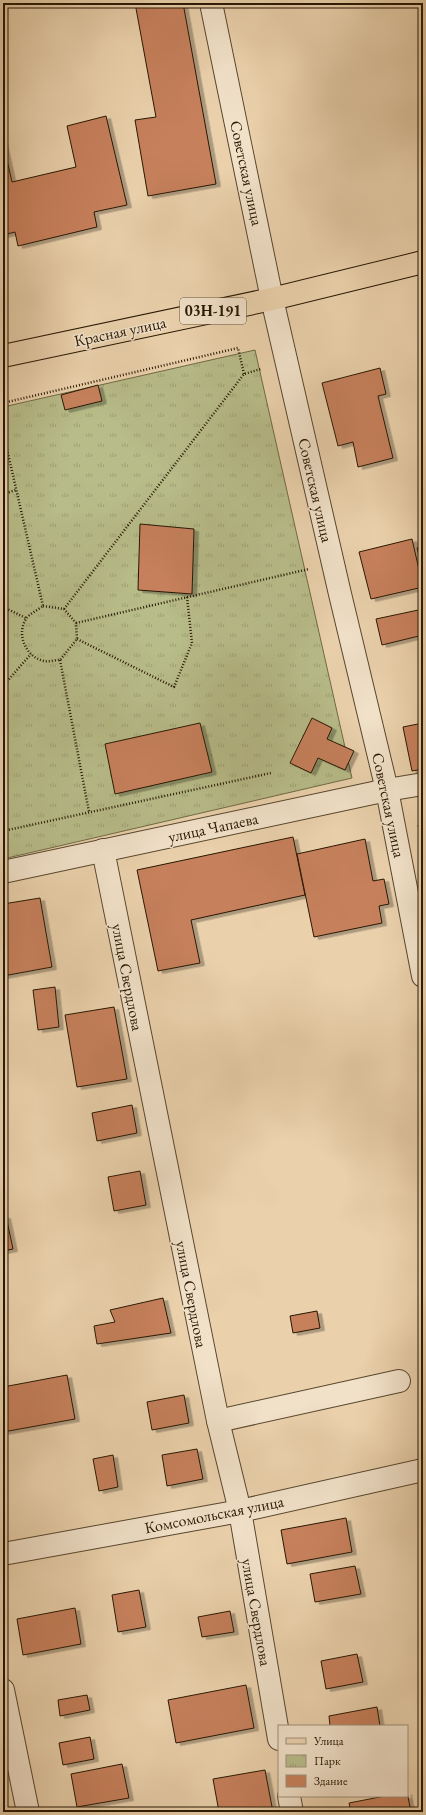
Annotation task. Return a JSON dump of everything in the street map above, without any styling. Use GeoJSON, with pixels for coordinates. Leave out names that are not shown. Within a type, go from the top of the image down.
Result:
{"type":"FeatureCollection","features":[{"type":"Feature","properties":{"kind":"main road","name":"Красная улица"},"geometry":{"type":"LineString","coordinates":[[3,356],[272,299],[423,262]]}},
{"type":"Feature","properties":{"kind":"street","name":"Советская улица"},"geometry":{"type":"LineString","coordinates":[[211,3],[272,299],[387,790],[423,976]]}},
{"type":"Feature","properties":{"kind":"street","name":"улица Чапаева"},"geometry":{"type":"LineString","coordinates":[[3,872],[387,790],[423,784]]}},
{"type":"Feature","properties":{"kind":"street","name":"улица Свердлова"},"geometry":{"type":"LineString","coordinates":[[103,850],[218,1421],[240,1511],[278,1733]]}},
{"type":"Feature","properties":{"kind":"street"},"geometry":{"type":"LineString","coordinates":[[218,1421],[399,1381]]}},
{"type":"Feature","properties":{"kind":"street","name":"Комсомольская улица"},"geometry":{"type":"LineString","coordinates":[[3,1554],[240,1511],[423,1470]]}},
{"type":"Feature","properties":{"kind":"street"},"geometry":{"type":"LineString","coordinates":[[3,1690],[28,1812]]}},
{"type":"Feature","properties":{"kind":"street"},"geometry":{"type":"LineString","coordinates":[[289,1797],[292,1812]]}},
{"type":"Feature","properties":{"kind":"path"},"geometry":{"type":"LineString","coordinates":[[3,402],[238,348],[244,374]]}},
{"type":"Feature","properties":{"kind":"path"},"geometry":{"type":"LineString","coordinates":[[64,609],[244,374],[287,360]]}},
{"type":"Feature","properties":{"kind":"path"},"geometry":{"type":"LineString","coordinates":[[3,432],[43,606]]}},
{"type":"Feature","properties":{"kind":"path"},"geometry":{"type":"LineString","coordinates":[[3,494],[16,490]]}},
{"type":"Feature","properties":{"kind":"path"},"geometry":{"type":"LineString","coordinates":[[76,623],[333,564]]}},
{"type":"Feature","properties":{"kind":"path"},"geometry":{"type":"LineString","coordinates":[[77,639],[174,687],[192,643],[187,597]]}},
{"type":"Feature","properties":{"kind":"path"},"geometry":{"type":"LineString","coordinates":[[43,606],[64,609],[76,623],[77,639],[60,660],[44,661],[31,654],[24,644],[22,631],[26,618],[43,606]]}},
{"type":"Feature","properties":{"kind":"path"},"geometry":{"type":"LineString","coordinates":[[3,607],[26,618]]}},
{"type":"Feature","properties":{"kind":"path"},"geometry":{"type":"LineString","coordinates":[[3,686],[31,654]]}},
{"type":"Feature","properties":{"kind":"path"},"geometry":{"type":"LineString","coordinates":[[60,660],[89,812]]}},
{"type":"Feature","properties":{"kind":"path"},"geometry":{"type":"LineString","coordinates":[[3,831],[271,773]]}},
{"type":"Feature","properties":{"kind":"green space"},"geometry":{"type":"Polygon","coordinates":[[[255,350],[352,778],[3,859],[3,407],[255,350]]]}},
{"type":"Feature","properties":{"kind":"building"},"geometry":{"type":"Polygon","coordinates":[[[135,3],[183,3],[216,184],[148,196],[135,120],[156,117],[135,3]]]}},
{"type":"Feature","properties":{"kind":"building"},"geometry":{"type":"Polygon","coordinates":[[[106,116],[127,205],[94,212],[97,227],[18,246],[15,232],[3,235],[3,142],[12,182],[76,167],[67,126],[106,116]]]}},
{"type":"Feature","properties":{"kind":"building"},"geometry":{"type":"Polygon","coordinates":[[[380,368],[386,394],[378,396],[393,458],[358,467],[353,442],[338,446],[322,383],[380,368]]]}},
{"type":"Feature","properties":{"kind":"building"},"geometry":{"type":"Polygon","coordinates":[[[98,385],[102,401],[65,410],[61,395],[98,385]]]}},
{"type":"Feature","properties":{"kind":"building"},"geometry":{"type":"Polygon","coordinates":[[[140,524],[194,529],[192,594],[138,590],[140,524]]]}},
{"type":"Feature","properties":{"kind":"building"},"geometry":{"type":"Polygon","coordinates":[[[412,539],[423,587],[371,599],[359,552],[412,539]]]}},
{"type":"Feature","properties":{"kind":"building"},"geometry":{"type":"Polygon","coordinates":[[[423,546],[423,569],[417,548],[423,546]]]}},
{"type":"Feature","properties":{"kind":"building"},"geometry":{"type":"Polygon","coordinates":[[[423,609],[423,635],[382,645],[376,619],[423,609]]]}},
{"type":"Feature","properties":{"kind":"building"},"geometry":{"type":"Polygon","coordinates":[[[312,718],[332,728],[327,739],[354,751],[345,770],[318,758],[311,773],[290,763],[312,718]]]}},
{"type":"Feature","properties":{"kind":"building"},"geometry":{"type":"Polygon","coordinates":[[[200,723],[212,772],[115,794],[105,744],[200,723]]]}},
{"type":"Feature","properties":{"kind":"building"},"geometry":{"type":"Polygon","coordinates":[[[423,723],[423,769],[412,771],[403,727],[423,723]]]}},
{"type":"Feature","properties":{"kind":"building"},"geometry":{"type":"Polygon","coordinates":[[[423,824],[423,848],[418,825],[423,824]]]}},
{"type":"Feature","properties":{"kind":"building"},"geometry":{"type":"Polygon","coordinates":[[[293,837],[305,895],[191,920],[200,963],[158,971],[137,870],[293,837]]]}},
{"type":"Feature","properties":{"kind":"building"},"geometry":{"type":"Polygon","coordinates":[[[365,839],[373,881],[384,879],[389,904],[379,906],[382,923],[314,937],[297,854],[365,839]]]}},
{"type":"Feature","properties":{"kind":"building"},"geometry":{"type":"Polygon","coordinates":[[[40,898],[52,967],[3,976],[3,904],[40,898]]]}},
{"type":"Feature","properties":{"kind":"building"},"geometry":{"type":"Polygon","coordinates":[[[55,987],[59,1027],[38,1030],[33,990],[55,987]]]}},
{"type":"Feature","properties":{"kind":"building"},"geometry":{"type":"Polygon","coordinates":[[[114,1007],[127,1079],[77,1087],[65,1015],[114,1007]]]}},
{"type":"Feature","properties":{"kind":"building"},"geometry":{"type":"Polygon","coordinates":[[[132,1105],[137,1133],[97,1141],[92,1113],[132,1105]]]}},
{"type":"Feature","properties":{"kind":"building"},"geometry":{"type":"Polygon","coordinates":[[[140,1171],[146,1205],[114,1211],[108,1177],[140,1171]]]}},
{"type":"Feature","properties":{"kind":"building"},"geometry":{"type":"Polygon","coordinates":[[[3,1216],[6,1216],[13,1249],[3,1251],[3,1216]]]}},
{"type":"Feature","properties":{"kind":"building"},"geometry":{"type":"Polygon","coordinates":[[[163,1298],[171,1333],[97,1344],[94,1326],[115,1322],[110,1310],[163,1298]]]}},
{"type":"Feature","properties":{"kind":"building"},"geometry":{"type":"Polygon","coordinates":[[[317,1311],[320,1328],[293,1333],[290,1316],[317,1311]]]}},
{"type":"Feature","properties":{"kind":"building"},"geometry":{"type":"Polygon","coordinates":[[[67,1375],[75,1419],[3,1432],[3,1387],[67,1375]]]}},
{"type":"Feature","properties":{"kind":"building"},"geometry":{"type":"Polygon","coordinates":[[[184,1395],[189,1423],[152,1430],[147,1402],[184,1395]]]}},
{"type":"Feature","properties":{"kind":"building"},"geometry":{"type":"Polygon","coordinates":[[[197,1449],[203,1479],[167,1486],[162,1455],[197,1449]]]}},
{"type":"Feature","properties":{"kind":"building"},"geometry":{"type":"Polygon","coordinates":[[[113,1455],[118,1487],[99,1491],[93,1459],[113,1455]]]}},
{"type":"Feature","properties":{"kind":"building"},"geometry":{"type":"Polygon","coordinates":[[[346,1518],[352,1552],[287,1564],[281,1530],[346,1518]]]}},
{"type":"Feature","properties":{"kind":"building"},"geometry":{"type":"Polygon","coordinates":[[[355,1566],[361,1594],[315,1602],[310,1574],[355,1566]]]}},
{"type":"Feature","properties":{"kind":"building"},"geometry":{"type":"Polygon","coordinates":[[[139,1590],[146,1627],[118,1632],[112,1595],[139,1590]]]}},
{"type":"Feature","properties":{"kind":"building"},"geometry":{"type":"Polygon","coordinates":[[[75,1608],[81,1644],[23,1655],[17,1619],[75,1608]]]}},
{"type":"Feature","properties":{"kind":"building"},"geometry":{"type":"Polygon","coordinates":[[[230,1611],[234,1632],[202,1637],[198,1617],[230,1611]]]}},
{"type":"Feature","properties":{"kind":"building"},"geometry":{"type":"Polygon","coordinates":[[[357,1654],[363,1682],[326,1689],[321,1661],[357,1654]]]}},
{"type":"Feature","properties":{"kind":"building"},"geometry":{"type":"Polygon","coordinates":[[[246,1685],[254,1728],[176,1743],[168,1700],[246,1685]]]}},
{"type":"Feature","properties":{"kind":"building"},"geometry":{"type":"Polygon","coordinates":[[[87,1695],[90,1710],[60,1716],[58,1700],[87,1695]]]}},
{"type":"Feature","properties":{"kind":"building"},"geometry":{"type":"Polygon","coordinates":[[[377,1707],[380,1725],[330,1725],[329,1716],[377,1707]]]}},
{"type":"Feature","properties":{"kind":"building"},"geometry":{"type":"Polygon","coordinates":[[[90,1737],[94,1759],[63,1765],[59,1743],[90,1737]]]}},
{"type":"Feature","properties":{"kind":"building"},"geometry":{"type":"Polygon","coordinates":[[[122,1764],[129,1798],[77,1807],[71,1774],[122,1764]]]}},
{"type":"Feature","properties":{"kind":"building"},"geometry":{"type":"Polygon","coordinates":[[[265,1770],[273,1812],[219,1812],[213,1779],[265,1770]]]}},
{"type":"Feature","properties":{"kind":"building"},"geometry":{"type":"Polygon","coordinates":[[[380,1797],[408,1797],[411,1812],[351,1812],[349,1803],[380,1797]]]}}]}
